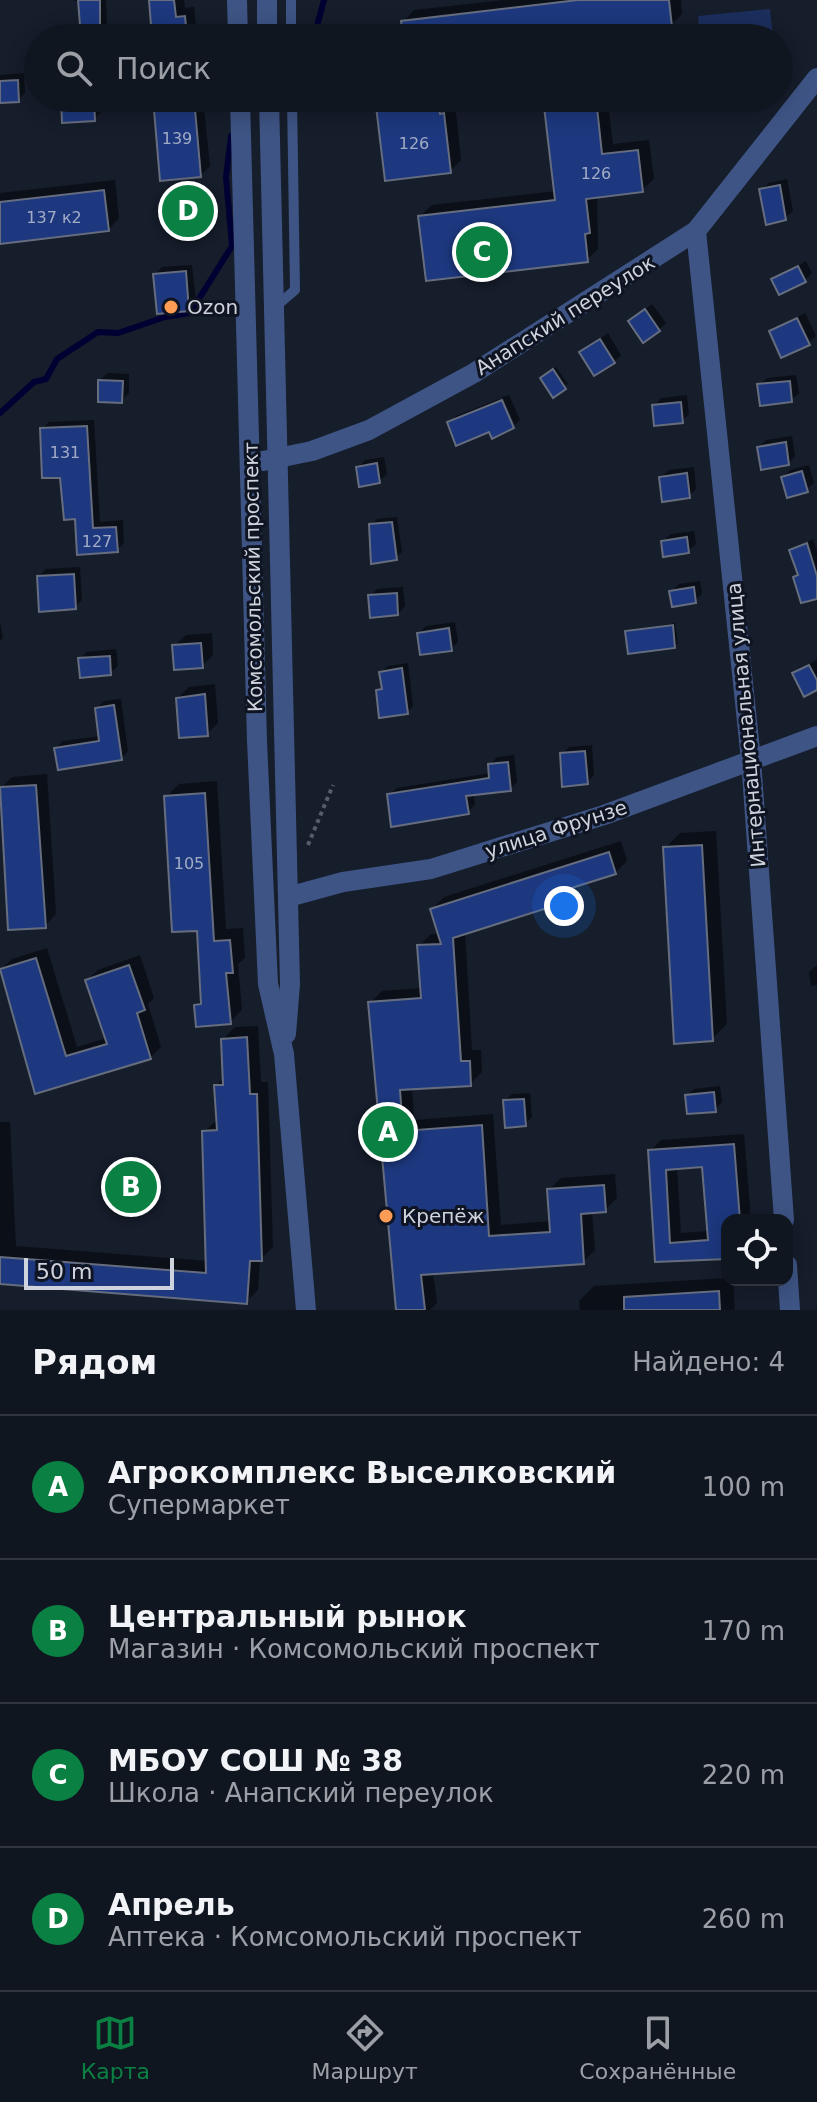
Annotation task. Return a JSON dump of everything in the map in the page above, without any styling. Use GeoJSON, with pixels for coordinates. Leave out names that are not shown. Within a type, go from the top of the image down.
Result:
{"type":"FeatureCollection","features":[{"type":"Feature","properties":{"kind":"street"},"geometry":{"type":"LineString","coordinates":[[237,0],[238,24]]}},
{"type":"Feature","properties":{"kind":"street"},"geometry":{"type":"LineString","coordinates":[[267,0],[267,24]]}},
{"type":"Feature","properties":{"kind":"street","name":"Анапский переулок"},"geometry":{"type":"LineString","coordinates":[[793,108],[817,78]]}},
{"type":"Feature","properties":{"kind":"street","name":"Комсомольский проспект"},"geometry":{"type":"LineString","coordinates":[[240,112],[257,741],[268,984],[284,1054],[306,1310]]}},
{"type":"Feature","properties":{"kind":"street","name":"Комсомольский проспект"},"geometry":{"type":"LineString","coordinates":[[269,112],[290,984],[284,1054]]}},
{"type":"Feature","properties":{"kind":"street","name":"Анапский переулок"},"geometry":{"type":"LineString","coordinates":[[251,462],[276,460],[369,430],[579,308],[696,231],[790,112]]}},
{"type":"Feature","properties":{"kind":"street","name":"Интернациональная улица"},"geometry":{"type":"LineString","coordinates":[[696,231],[751,760],[784,1214]]}},
{"type":"Feature","properties":{"kind":"street","name":"улица Фрунзе"},"geometry":{"type":"LineString","coordinates":[[288,897],[343,882],[431,869],[604,815],[817,736]]}},
{"type":"Feature","properties":{"kind":"street"},"geometry":{"type":"LineString","coordinates":[[788,1286],[790,1310]]}},
{"type":"Feature","properties":{"kind":"lane"},"geometry":{"type":"LineString","coordinates":[[291,0],[291,24]]}},
{"type":"Feature","properties":{"kind":"lane"},"geometry":{"type":"LineString","coordinates":[[273,310],[295,290],[292,112]]}},
{"type":"Feature","properties":{"kind":"path"},"geometry":{"type":"LineString","coordinates":[[305,850],[333,785]]}},
{"type":"Feature","properties":{"kind":"shaded area"},"geometry":{"type":"Polygon","coordinates":[[[770,9],[772,24],[699,24],[698,16],[770,9]]]}},
{"type":"Feature","properties":{"kind":"building"},"geometry":{"type":"Polygon","coordinates":[[[78,0],[100,0],[100,24],[80,24],[78,0]]]}},
{"type":"Feature","properties":{"kind":"building"},"geometry":{"type":"Polygon","coordinates":[[[149,0],[174,0],[176,17],[185,16],[186,24],[151,24],[149,0]]]}},
{"type":"Feature","properties":{"kind":"building"},"geometry":{"type":"Polygon","coordinates":[[[578,0],[669,0],[672,24],[401,24],[401,21],[578,0]]]}},
{"type":"Feature","properties":{"kind":"building"},"geometry":{"type":"Polygon","coordinates":[[[18,80],[19,102],[0,103],[0,81],[18,80]]]}},
{"type":"Feature","properties":{"kind":"building"},"geometry":{"type":"Polygon","coordinates":[[[62,112],[95,112],[95,121],[62,123],[62,112]]]}},
{"type":"Feature","properties":{"kind":"building"},"geometry":{"type":"Polygon","coordinates":[[[154,112],[195,112],[201,177],[160,181],[154,112]]]}},
{"type":"Feature","properties":{"kind":"building"},"geometry":{"type":"Polygon","coordinates":[[[377,112],[444,113],[451,173],[385,181],[377,112]]]}},
{"type":"Feature","properties":{"kind":"building"},"geometry":{"type":"Polygon","coordinates":[[[545,112],[598,112],[602,154],[638,150],[643,192],[586,199],[590,233],[585,234],[588,262],[426,281],[418,216],[555,200],[545,112]]]}},
{"type":"Feature","properties":{"kind":"building"},"geometry":{"type":"Polygon","coordinates":[[[780,185],[786,220],[766,225],[759,189],[780,185]]]}},
{"type":"Feature","properties":{"kind":"building"},"geometry":{"type":"Polygon","coordinates":[[[104,190],[109,231],[0,244],[0,202],[104,190]]]}},
{"type":"Feature","properties":{"kind":"building"},"geometry":{"type":"Polygon","coordinates":[[[798,266],[806,282],[779,295],[771,279],[798,266]]]}},
{"type":"Feature","properties":{"kind":"building"},"geometry":{"type":"Polygon","coordinates":[[[186,271],[189,311],[157,314],[153,274],[186,271]]]}},
{"type":"Feature","properties":{"kind":"building"},"geometry":{"type":"Polygon","coordinates":[[[645,309],[660,331],[643,343],[628,321],[645,309]]]}},
{"type":"Feature","properties":{"kind":"building"},"geometry":{"type":"Polygon","coordinates":[[[797,318],[810,345],[781,358],[769,331],[797,318]]]}},
{"type":"Feature","properties":{"kind":"building"},"geometry":{"type":"Polygon","coordinates":[[[600,339],[615,363],[594,376],[579,352],[600,339]]]}},
{"type":"Feature","properties":{"kind":"building"},"geometry":{"type":"Polygon","coordinates":[[[553,369],[566,389],[553,398],[540,378],[553,369]]]}},
{"type":"Feature","properties":{"kind":"building"},"geometry":{"type":"Polygon","coordinates":[[[98,380],[123,381],[122,403],[98,402],[98,380]]]}},
{"type":"Feature","properties":{"kind":"building"},"geometry":{"type":"Polygon","coordinates":[[[790,381],[792,402],[760,406],[757,384],[790,381]]]}},
{"type":"Feature","properties":{"kind":"building"},"geometry":{"type":"Polygon","coordinates":[[[502,400],[514,428],[492,439],[489,432],[456,446],[447,422],[502,400]]]}},
{"type":"Feature","properties":{"kind":"building"},"geometry":{"type":"Polygon","coordinates":[[[681,402],[683,423],[654,426],[652,405],[681,402]]]}},
{"type":"Feature","properties":{"kind":"building"},"geometry":{"type":"Polygon","coordinates":[[[87,426],[93,528],[116,527],[118,552],[77,555],[75,519],[64,520],[60,478],[42,478],[40,428],[87,426]]]}},
{"type":"Feature","properties":{"kind":"building"},"geometry":{"type":"Polygon","coordinates":[[[786,442],[789,465],[761,470],[757,447],[786,442]]]}},
{"type":"Feature","properties":{"kind":"building"},"geometry":{"type":"Polygon","coordinates":[[[377,463],[380,483],[359,487],[356,467],[377,463]]]}},
{"type":"Feature","properties":{"kind":"building"},"geometry":{"type":"Polygon","coordinates":[[[802,471],[808,492],[787,498],[781,477],[802,471]]]}},
{"type":"Feature","properties":{"kind":"building"},"geometry":{"type":"Polygon","coordinates":[[[687,473],[690,498],[662,502],[659,477],[687,473]]]}},
{"type":"Feature","properties":{"kind":"building"},"geometry":{"type":"Polygon","coordinates":[[[392,522],[397,560],[371,564],[369,524],[392,522]]]}},
{"type":"Feature","properties":{"kind":"building"},"geometry":{"type":"Polygon","coordinates":[[[687,537],[689,553],[663,557],[661,541],[687,537]]]}},
{"type":"Feature","properties":{"kind":"building"},"geometry":{"type":"Polygon","coordinates":[[[807,543],[817,576],[817,599],[801,603],[793,577],[798,575],[789,550],[807,543]]]}},
{"type":"Feature","properties":{"kind":"building"},"geometry":{"type":"Polygon","coordinates":[[[74,574],[76,609],[39,612],[37,576],[74,574]]]}},
{"type":"Feature","properties":{"kind":"building"},"geometry":{"type":"Polygon","coordinates":[[[694,587],[696,603],[672,607],[669,591],[694,587]]]}},
{"type":"Feature","properties":{"kind":"building"},"geometry":{"type":"Polygon","coordinates":[[[397,593],[398,615],[370,618],[368,595],[397,593]]]}},
{"type":"Feature","properties":{"kind":"building"},"geometry":{"type":"Polygon","coordinates":[[[673,625],[675,648],[628,654],[625,631],[673,625]]]}},
{"type":"Feature","properties":{"kind":"building"},"geometry":{"type":"Polygon","coordinates":[[[449,628],[452,651],[420,655],[417,633],[449,628]]]}},
{"type":"Feature","properties":{"kind":"building"},"geometry":{"type":"Polygon","coordinates":[[[201,643],[203,668],[174,670],[172,645],[201,643]]]}},
{"type":"Feature","properties":{"kind":"building"},"geometry":{"type":"Polygon","coordinates":[[[110,656],[111,675],[80,678],[78,658],[110,656]]]}},
{"type":"Feature","properties":{"kind":"building"},"geometry":{"type":"Polygon","coordinates":[[[809,665],[817,680],[817,690],[804,697],[792,673],[809,665]]]}},
{"type":"Feature","properties":{"kind":"building"},"geometry":{"type":"Polygon","coordinates":[[[402,668],[408,714],[379,718],[376,690],[382,689],[379,672],[402,668]]]}},
{"type":"Feature","properties":{"kind":"building"},"geometry":{"type":"Polygon","coordinates":[[[205,694],[208,736],[179,738],[176,698],[205,694]]]}},
{"type":"Feature","properties":{"kind":"building"},"geometry":{"type":"Polygon","coordinates":[[[114,705],[122,760],[58,770],[54,748],[99,741],[95,708],[114,705]]]}},
{"type":"Feature","properties":{"kind":"building"},"geometry":{"type":"Polygon","coordinates":[[[585,751],[588,784],[562,787],[560,753],[585,751]]]}},
{"type":"Feature","properties":{"kind":"building"},"geometry":{"type":"Polygon","coordinates":[[[508,762],[511,791],[466,796],[469,814],[391,827],[387,794],[489,778],[488,764],[508,762]]]}},
{"type":"Feature","properties":{"kind":"building"},"geometry":{"type":"Polygon","coordinates":[[[36,785],[46,928],[8,930],[0,787],[36,785]]]}},
{"type":"Feature","properties":{"kind":"building"},"geometry":{"type":"Polygon","coordinates":[[[205,793],[214,941],[230,940],[233,973],[226,973],[231,1024],[196,1027],[194,1005],[201,1004],[197,931],[172,932],[164,796],[205,793]]]}},
{"type":"Feature","properties":{"kind":"building"},"geometry":{"type":"Polygon","coordinates":[[[702,845],[713,1041],[674,1044],[663,847],[702,845]]]}},
{"type":"Feature","properties":{"kind":"building"},"geometry":{"type":"Polygon","coordinates":[[[609,852],[616,874],[562,891],[566,902],[453,938],[461,1061],[470,1061],[471,1086],[400,1090],[403,1131],[482,1125],[489,1236],[550,1232],[547,1189],[604,1185],[606,1212],[581,1214],[584,1264],[421,1275],[425,1310],[396,1310],[368,1002],[421,998],[417,945],[441,944],[430,909],[609,852]]]}},
{"type":"Feature","properties":{"kind":"building"},"geometry":{"type":"Polygon","coordinates":[[[36,958],[66,1056],[107,1044],[85,980],[129,965],[145,1010],[137,1013],[151,1059],[35,1094],[0,969],[36,958]]]}},
{"type":"Feature","properties":{"kind":"building"},"geometry":{"type":"Polygon","coordinates":[[[247,1037],[250,1094],[257,1094],[262,1261],[250,1261],[247,1304],[0,1284],[0,1257],[206,1273],[202,1131],[217,1130],[214,1085],[223,1085],[221,1039],[247,1037]]]}},
{"type":"Feature","properties":{"kind":"building"},"geometry":{"type":"Polygon","coordinates":[[[714,1092],[716,1112],[687,1114],[685,1095],[714,1092]]]}},
{"type":"Feature","properties":{"kind":"building"},"geometry":{"type":"Polygon","coordinates":[[[524,1099],[526,1126],[505,1128],[503,1100],[524,1099]]]}},
{"type":"Feature","properties":{"kind":"building"},"geometry":{"type":"Polygon","coordinates":[[[734,1144],[740,1214],[721,1214],[721,1259],[655,1262],[648,1150],[734,1144]],[[702,1167],[666,1170],[670,1243],[708,1240],[702,1167]]]}},
{"type":"Feature","properties":{"kind":"building"},"geometry":{"type":"Polygon","coordinates":[[[719,1291],[720,1310],[624,1310],[624,1297],[719,1291]]]}},
{"type":"Feature","properties":{"kind":"waterway"},"geometry":{"type":"LineString","coordinates":[[318,24],[324,0]]}},
{"type":"Feature","properties":{"kind":"waterway"},"geometry":{"type":"LineString","coordinates":[[0,413],[34,382],[46,379],[57,359],[98,332],[118,333],[165,317],[190,313],[232,246],[226,177],[231,136]]}},
{"type":"Feature","properties":{"kind":"place","name":"Апрель"},"geometry":{"type":"Point","coordinates":[188,211]}},
{"type":"Feature","properties":{"kind":"place","name":"МБОУ СОШ № 38"},"geometry":{"type":"Point","coordinates":[482,252]}},
{"type":"Feature","properties":{"kind":"place","name":"Ozon"},"geometry":{"type":"Point","coordinates":[171,307]}},
{"type":"Feature","properties":{"kind":"place","name":"Агрокомплекс Выселковский"},"geometry":{"type":"Point","coordinates":[388,1132]}},
{"type":"Feature","properties":{"kind":"place","name":"Центральный рынок"},"geometry":{"type":"Point","coordinates":[131,1187]}},
{"type":"Feature","properties":{"kind":"place","name":"Крепёж"},"geometry":{"type":"Point","coordinates":[386,1216]}}]}
